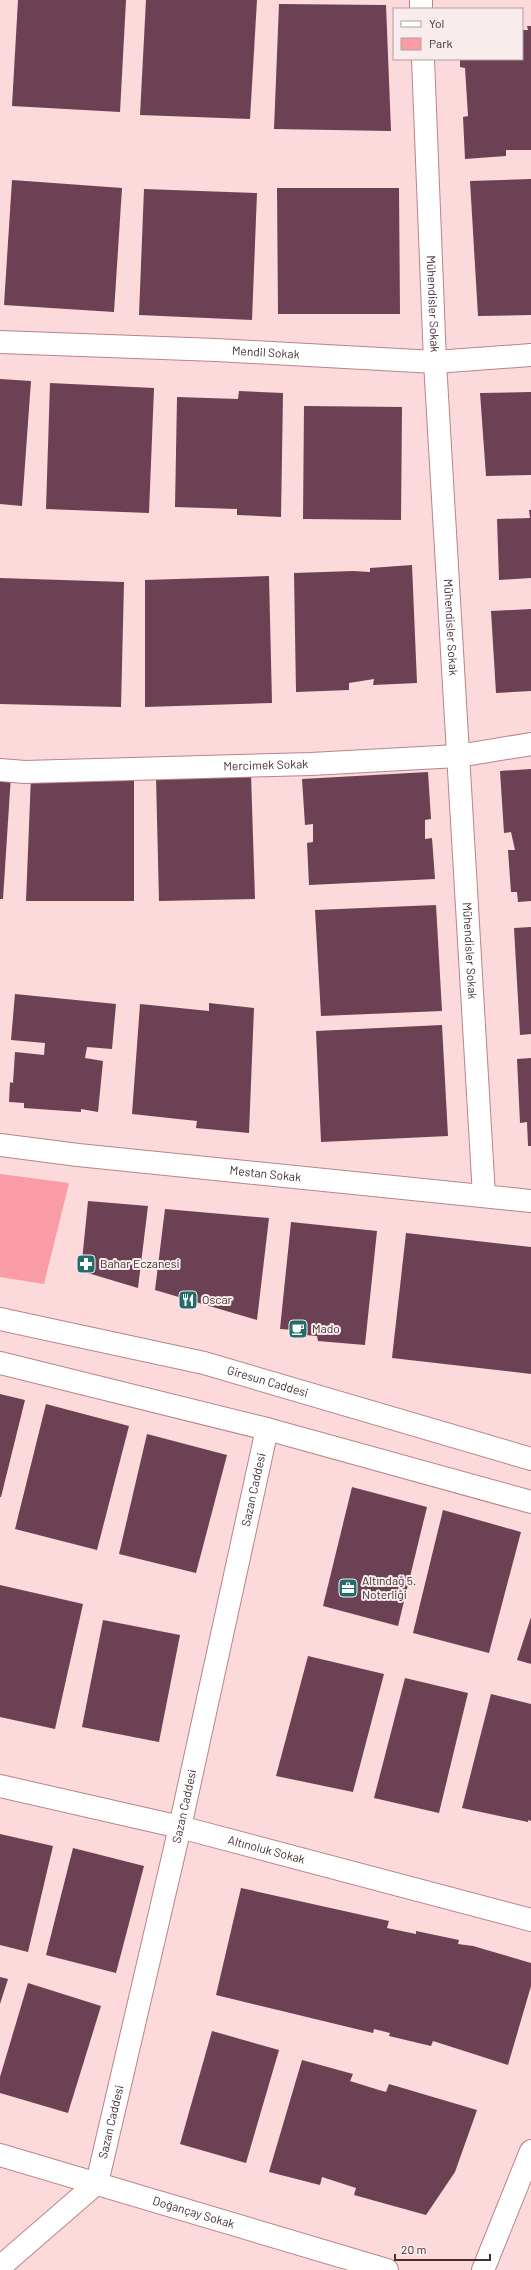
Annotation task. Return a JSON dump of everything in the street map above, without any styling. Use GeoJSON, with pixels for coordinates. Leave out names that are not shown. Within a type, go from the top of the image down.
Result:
{"type":"FeatureCollection","features":[{"type":"Feature","properties":{"kind":"street","name":"Mühendisler Sokak"},"geometry":{"type":"LineString","coordinates":[[423,60],[434,362],[484,1196]]}},
{"type":"Feature","properties":{"kind":"street","name":"Mendil Sokak"},"geometry":{"type":"LineString","coordinates":[[0,342],[216,350],[434,362],[531,355]]}},
{"type":"Feature","properties":{"kind":"street","name":"Mercimek Sokak"},"geometry":{"type":"LineString","coordinates":[[0,770],[25,772],[311,764],[458,756],[531,744]]}},
{"type":"Feature","properties":{"kind":"street","name":"Mestan Sokak"},"geometry":{"type":"LineString","coordinates":[[0,1145],[78,1155],[531,1201]]}},
{"type":"Feature","properties":{"kind":"street","name":"Giresun Caddesi"},"geometry":{"type":"LineString","coordinates":[[0,1319],[204,1362],[531,1459]]}},
{"type":"Feature","properties":{"kind":"street"},"geometry":{"type":"LineString","coordinates":[[0,1363],[267,1429],[531,1502]]}},
{"type":"Feature","properties":{"kind":"street","name":"Sazan Caddesi"},"geometry":{"type":"LineString","coordinates":[[98,2183],[180,1827],[267,1429]]}},
{"type":"Feature","properties":{"kind":"street","name":"Altınoluk Sokak"},"geometry":{"type":"LineString","coordinates":[[0,1786],[180,1827],[531,1920]]}},
{"type":"Feature","properties":{"kind":"street"},"geometry":{"type":"LineString","coordinates":[[483,2270],[531,2151]]}},
{"type":"Feature","properties":{"kind":"street","name":"Doğançay Sokak"},"geometry":{"type":"LineString","coordinates":[[0,2155],[387,2270]]}},
{"type":"Feature","properties":{"kind":"street"},"geometry":{"type":"LineString","coordinates":[[0,2267],[98,2183]]}},
{"type":"Feature","properties":{"kind":"green space"},"geometry":{"type":"Polygon","coordinates":[[[0,1174],[69,1183],[44,1284],[0,1277],[0,1174]]]}},
{"type":"Feature","properties":{"kind":"building"},"geometry":{"type":"Polygon","coordinates":[[[18,0],[126,0],[120,112],[12,106],[18,0]]]}},
{"type":"Feature","properties":{"kind":"building"},"geometry":{"type":"Polygon","coordinates":[[[146,0],[257,0],[250,119],[140,115],[146,0]]]}},
{"type":"Feature","properties":{"kind":"building"},"geometry":{"type":"Polygon","coordinates":[[[279,4],[386,5],[391,131],[274,129],[279,4]]]}},
{"type":"Feature","properties":{"kind":"building"},"geometry":{"type":"Polygon","coordinates":[[[527,26],[531,26],[531,150],[506,150],[506,156],[465,159],[463,117],[468,116],[465,68],[460,67],[460,60],[523,60],[523,30],[528,30],[527,26]]]}},
{"type":"Feature","properties":{"kind":"building"},"geometry":{"type":"Polygon","coordinates":[[[531,179],[531,315],[478,316],[470,181],[531,179]]]}},
{"type":"Feature","properties":{"kind":"building"},"geometry":{"type":"Polygon","coordinates":[[[12,180],[122,188],[114,312],[4,305],[12,180]]]}},
{"type":"Feature","properties":{"kind":"building"},"geometry":{"type":"Polygon","coordinates":[[[277,188],[399,188],[400,314],[278,314],[277,188]]]}},
{"type":"Feature","properties":{"kind":"building"},"geometry":{"type":"Polygon","coordinates":[[[144,189],[257,193],[252,320],[139,315],[144,189]]]}},
{"type":"Feature","properties":{"kind":"building"},"geometry":{"type":"Polygon","coordinates":[[[0,379],[31,381],[22,506],[0,504],[0,379]]]}},
{"type":"Feature","properties":{"kind":"building"},"geometry":{"type":"Polygon","coordinates":[[[50,383],[154,388],[149,513],[46,509],[50,383]]]}},
{"type":"Feature","properties":{"kind":"building"},"geometry":{"type":"Polygon","coordinates":[[[239,391],[283,393],[281,517],[237,515],[237,509],[175,507],[177,397],[238,399],[239,391]]]}},
{"type":"Feature","properties":{"kind":"building"},"geometry":{"type":"Polygon","coordinates":[[[531,392],[531,475],[486,476],[480,393],[531,392]]]}},
{"type":"Feature","properties":{"kind":"building"},"geometry":{"type":"Polygon","coordinates":[[[304,406],[402,407],[401,520],[303,519],[304,406]]]}},
{"type":"Feature","properties":{"kind":"building"},"geometry":{"type":"Polygon","coordinates":[[[529,510],[531,510],[531,578],[499,580],[497,519],[530,518],[529,510]]]}},
{"type":"Feature","properties":{"kind":"building"},"geometry":{"type":"Polygon","coordinates":[[[412,565],[417,683],[373,685],[374,679],[349,683],[349,690],[296,692],[294,573],[353,571],[370,572],[370,568],[412,565]]]}},
{"type":"Feature","properties":{"kind":"building"},"geometry":{"type":"Polygon","coordinates":[[[269,576],[272,703],[145,707],[145,580],[269,576]]]}},
{"type":"Feature","properties":{"kind":"building"},"geometry":{"type":"Polygon","coordinates":[[[0,578],[124,582],[121,707],[0,704],[0,578]]]}},
{"type":"Feature","properties":{"kind":"building"},"geometry":{"type":"Polygon","coordinates":[[[531,609],[531,691],[496,693],[491,611],[531,609]]]}},
{"type":"Feature","properties":{"kind":"building"},"geometry":{"type":"Polygon","coordinates":[[[531,769],[531,901],[518,902],[517,892],[511,892],[508,850],[515,850],[511,832],[504,833],[500,771],[531,769]]]}},
{"type":"Feature","properties":{"kind":"building"},"geometry":{"type":"Polygon","coordinates":[[[428,772],[431,819],[425,820],[425,839],[432,838],[435,879],[309,885],[307,843],[313,842],[313,824],[305,825],[302,779],[428,772]]]}},
{"type":"Feature","properties":{"kind":"building"},"geometry":{"type":"Polygon","coordinates":[[[0,775],[11,775],[3,899],[0,899],[0,775]]]}},
{"type":"Feature","properties":{"kind":"building"},"geometry":{"type":"Polygon","coordinates":[[[251,775],[255,899],[159,901],[156,777],[251,775]]]}},
{"type":"Feature","properties":{"kind":"building"},"geometry":{"type":"Polygon","coordinates":[[[31,776],[134,778],[134,901],[26,901],[31,776]]]}},
{"type":"Feature","properties":{"kind":"building"},"geometry":{"type":"Polygon","coordinates":[[[436,905],[442,1011],[321,1016],[315,910],[436,905]]]}},
{"type":"Feature","properties":{"kind":"building"},"geometry":{"type":"Polygon","coordinates":[[[531,927],[531,1034],[520,1035],[514,928],[531,927]]]}},
{"type":"Feature","properties":{"kind":"building"},"geometry":{"type":"Polygon","coordinates":[[[15,994],[116,1004],[112,1049],[87,1047],[85,1058],[103,1061],[98,1112],[81,1109],[81,1112],[24,1108],[24,1103],[9,1102],[10,1082],[13,1083],[15,1052],[44,1055],[45,1043],[11,1040],[15,994]]]}},
{"type":"Feature","properties":{"kind":"building"},"geometry":{"type":"Polygon","coordinates":[[[209,1003],[254,1008],[249,1133],[196,1128],[197,1121],[132,1114],[140,1004],[209,1011],[209,1003]]]}},
{"type":"Feature","properties":{"kind":"building"},"geometry":{"type":"Polygon","coordinates":[[[442,1025],[448,1136],[321,1142],[316,1031],[442,1025]]]}},
{"type":"Feature","properties":{"kind":"building"},"geometry":{"type":"Polygon","coordinates":[[[531,1058],[531,1146],[528,1146],[527,1122],[520,1123],[517,1059],[531,1058]]]}},
{"type":"Feature","properties":{"kind":"building"},"geometry":{"type":"Polygon","coordinates":[[[88,1201],[148,1206],[138,1288],[81,1271],[88,1201]]]}},
{"type":"Feature","properties":{"kind":"building"},"geometry":{"type":"Polygon","coordinates":[[[165,1209],[269,1218],[257,1320],[155,1290],[165,1209]]]}},
{"type":"Feature","properties":{"kind":"building"},"geometry":{"type":"Polygon","coordinates":[[[291,1222],[377,1231],[365,1345],[318,1341],[317,1336],[294,1334],[295,1330],[280,1329],[291,1222]]]}},
{"type":"Feature","properties":{"kind":"building"},"geometry":{"type":"Polygon","coordinates":[[[406,1233],[531,1247],[531,1374],[392,1358],[406,1233]]]}},
{"type":"Feature","properties":{"kind":"building"},"geometry":{"type":"Polygon","coordinates":[[[0,1394],[25,1400],[1,1497],[0,1497],[0,1394]]]}},
{"type":"Feature","properties":{"kind":"building"},"geometry":{"type":"Polygon","coordinates":[[[46,1404],[129,1426],[97,1550],[15,1529],[46,1404]]]}},
{"type":"Feature","properties":{"kind":"building"},"geometry":{"type":"Polygon","coordinates":[[[147,1434],[227,1455],[196,1573],[119,1554],[147,1434]]]}},
{"type":"Feature","properties":{"kind":"building"},"geometry":{"type":"Polygon","coordinates":[[[352,1487],[427,1507],[398,1626],[323,1606],[352,1487]]]}},
{"type":"Feature","properties":{"kind":"building"},"geometry":{"type":"Polygon","coordinates":[[[443,1510],[521,1532],[489,1653],[413,1633],[443,1510]]]}},
{"type":"Feature","properties":{"kind":"building"},"geometry":{"type":"Polygon","coordinates":[[[0,1585],[83,1604],[55,1729],[0,1717],[0,1585]]]}},
{"type":"Feature","properties":{"kind":"building"},"geometry":{"type":"Polygon","coordinates":[[[531,1617],[531,1664],[517,1660],[531,1617]]]}},
{"type":"Feature","properties":{"kind":"building"},"geometry":{"type":"Polygon","coordinates":[[[103,1620],[180,1635],[159,1742],[82,1727],[103,1620]]]}},
{"type":"Feature","properties":{"kind":"building"},"geometry":{"type":"Polygon","coordinates":[[[308,1656],[384,1674],[353,1792],[276,1776],[308,1656]]]}},
{"type":"Feature","properties":{"kind":"building"},"geometry":{"type":"Polygon","coordinates":[[[405,1678],[468,1693],[439,1813],[374,1798],[405,1678]]]}},
{"type":"Feature","properties":{"kind":"building"},"geometry":{"type":"Polygon","coordinates":[[[491,1694],[531,1704],[531,1821],[528,1820],[528,1822],[462,1808],[491,1694]]]}},
{"type":"Feature","properties":{"kind":"building"},"geometry":{"type":"Polygon","coordinates":[[[0,1834],[53,1846],[28,1952],[0,1945],[0,1834]]]}},
{"type":"Feature","properties":{"kind":"building"},"geometry":{"type":"Polygon","coordinates":[[[73,1848],[144,1866],[116,1973],[46,1955],[73,1848]]]}},
{"type":"Feature","properties":{"kind":"building"},"geometry":{"type":"Polygon","coordinates":[[[241,1888],[389,1921],[387,1928],[416,1934],[416,1931],[459,1940],[458,1944],[473,1946],[531,1963],[531,1986],[508,2065],[433,2041],[431,2046],[389,2036],[390,2033],[374,2029],[373,2033],[216,1995],[241,1888]]]}},
{"type":"Feature","properties":{"kind":"building"},"geometry":{"type":"Polygon","coordinates":[[[0,1977],[8,1979],[0,2004],[0,1977]]]}},
{"type":"Feature","properties":{"kind":"building"},"geometry":{"type":"Polygon","coordinates":[[[28,1983],[101,2006],[68,2113],[0,2093],[0,2077],[28,1983]]]}},
{"type":"Feature","properties":{"kind":"building"},"geometry":{"type":"Polygon","coordinates":[[[212,2031],[279,2050],[246,2163],[180,2144],[212,2031]]]}},
{"type":"Feature","properties":{"kind":"building"},"geometry":{"type":"Polygon","coordinates":[[[302,2060],[353,2074],[350,2081],[386,2092],[389,2084],[477,2110],[455,2172],[426,2215],[354,2195],[356,2188],[322,2177],[320,2185],[269,2172],[302,2060]]]}},
{"type":"Feature","properties":{"kind":"place","name":"Bahar Eczanesi"},"geometry":{"type":"Point","coordinates":[86,1264]}},
{"type":"Feature","properties":{"kind":"place","name":"Oscar"},"geometry":{"type":"Point","coordinates":[188,1300]}},
{"type":"Feature","properties":{"kind":"place","name":"Mado"},"geometry":{"type":"Point","coordinates":[298,1329]}},
{"type":"Feature","properties":{"kind":"place","name":"Altındağ 5. Noterliği"},"geometry":{"type":"Point","coordinates":[348,1588]}}]}
